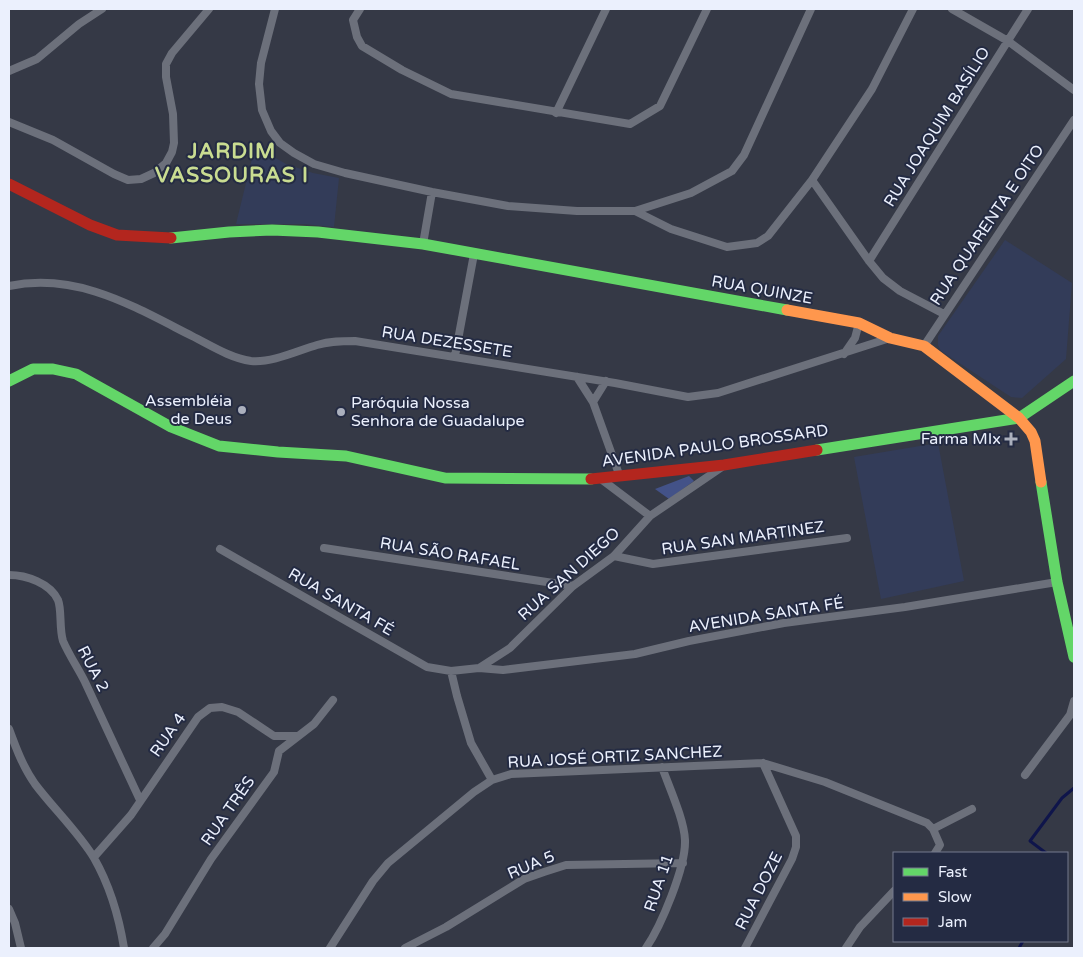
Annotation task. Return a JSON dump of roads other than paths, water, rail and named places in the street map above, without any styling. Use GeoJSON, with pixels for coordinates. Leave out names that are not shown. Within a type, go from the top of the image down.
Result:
{"type":"FeatureCollection","features":[{"type":"Feature","properties":{"kind":"street"},"geometry":{"type":"LineString","coordinates":[[9,71],[36,59],[102,9]]}},
{"type":"Feature","properties":{"kind":"street"},"geometry":{"type":"LineString","coordinates":[[9,122],[53,140],[128,180],[141,179],[154,173],[166,163],[172,152],[174,142],[173,114],[166,77],[166,64],[172,53],[209,9]]}},
{"type":"Feature","properties":{"kind":"street"},"geometry":{"type":"LineString","coordinates":[[275,9],[261,63],[259,84],[262,110],[271,131],[280,143],[294,153],[314,164],[345,173],[432,192],[508,206],[577,211],[635,211],[691,194],[732,171],[744,155],[811,9]]}},
{"type":"Feature","properties":{"kind":"street"},"geometry":{"type":"LineString","coordinates":[[360,9],[352,20],[362,46],[402,70],[451,94],[630,124],[660,106],[707,9]]}},
{"type":"Feature","properties":{"kind":"street"},"geometry":{"type":"LineString","coordinates":[[556,113],[606,9]]}},
{"type":"Feature","properties":{"kind":"street"},"geometry":{"type":"LineString","coordinates":[[635,211],[671,229],[727,246],[745,246],[757,243],[768,236],[812,180],[872,89],[913,9]]}},
{"type":"Feature","properties":{"kind":"street"},"geometry":{"type":"LineString","coordinates":[[952,9],[1008,41],[1074,90]]}},
{"type":"Feature","properties":{"kind":"street","name":"RUA JOAQUIM BASÍLIO"},"geometry":{"type":"LineString","coordinates":[[869,261],[1028,9]]}},
{"type":"Feature","properties":{"kind":"street","name":"RUA QUARENTA E OITO"},"geometry":{"type":"LineString","coordinates":[[924,346],[1074,120]]}},
{"type":"Feature","properties":{"kind":"street"},"geometry":{"type":"LineString","coordinates":[[812,180],[883,278],[900,291],[944,314]]}},
{"type":"Feature","properties":{"kind":"street","name":"RUA QUINZE"},"geometry":{"type":"LineString","coordinates":[[9,184],[81,221],[117,235],[171,238],[272,230],[318,232],[423,244],[859,323],[890,338],[924,346],[1019,418],[1031,432],[1035,441],[1058,582],[1074,656]]}},
{"type":"Feature","properties":{"kind":"street"},"geometry":{"type":"LineString","coordinates":[[423,244],[432,192]]}},
{"type":"Feature","properties":{"kind":"street"},"geometry":{"type":"LineString","coordinates":[[455,356],[474,254]]}},
{"type":"Feature","properties":{"kind":"street","name":"RUA DEZESSETE"},"geometry":{"type":"LineString","coordinates":[[9,286],[56,283],[99,292],[157,318],[218,350],[237,358],[252,361],[268,359],[320,344],[355,341],[606,381],[688,397],[726,391],[890,338]]}},
{"type":"Feature","properties":{"kind":"street"},"geometry":{"type":"LineString","coordinates":[[844,354],[855,338],[859,323]]}},
{"type":"Feature","properties":{"kind":"street","name":"AVENIDA PAULO BROSSARD"},"geometry":{"type":"LineString","coordinates":[[9,381],[33,369],[53,369],[76,374],[170,427],[219,446],[346,456],[444,478],[550,480],[601,479],[724,465],[1019,418],[1074,381]]}},
{"type":"Feature","properties":{"kind":"street"},"geometry":{"type":"LineString","coordinates":[[577,377],[593,402],[620,476]]}},
{"type":"Feature","properties":{"kind":"street"},"geometry":{"type":"LineString","coordinates":[[593,402],[606,381]]}},
{"type":"Feature","properties":{"kind":"street","name":"RUA SAN DIEGO"},"geometry":{"type":"LineString","coordinates":[[451,671],[479,668],[510,648],[573,586],[614,556],[650,516],[724,465]]}},
{"type":"Feature","properties":{"kind":"street"},"geometry":{"type":"LineString","coordinates":[[601,479],[650,516]]}},
{"type":"Feature","properties":{"kind":"street","name":"RUA SAN MARTINEZ"},"geometry":{"type":"LineString","coordinates":[[614,556],[652,564],[847,538]]}},
{"type":"Feature","properties":{"kind":"street","name":"RUA SÃO RAFAEL"},"geometry":{"type":"LineString","coordinates":[[324,548],[573,586]]}},
{"type":"Feature","properties":{"kind":"street","name":"RUA SANTA FÉ"},"geometry":{"type":"LineString","coordinates":[[220,549],[427,667],[451,671]]}},
{"type":"Feature","properties":{"kind":"street","name":"RUA 2"},"geometry":{"type":"LineString","coordinates":[[9,575],[19,575],[40,582],[58,601],[60,630],[64,642],[140,800]]}},
{"type":"Feature","properties":{"kind":"street","name":"AVENIDA SANTA FÉ"},"geometry":{"type":"LineString","coordinates":[[479,668],[503,670],[635,654],[689,641],[784,623],[906,607],[1058,582]]}},
{"type":"Feature","properties":{"kind":"street"},"geometry":{"type":"LineString","coordinates":[[451,671],[472,743],[492,780]]}},
{"type":"Feature","properties":{"kind":"street","name":"RUA TRÊS"},"geometry":{"type":"LineString","coordinates":[[153,948],[165,934],[217,851],[274,772],[279,751],[314,724],[333,700]]}},
{"type":"Feature","properties":{"kind":"street"},"geometry":{"type":"LineString","coordinates":[[1025,775],[1070,715],[1074,701]]}},
{"type":"Feature","properties":{"kind":"street","name":"RUA 4"},"geometry":{"type":"LineString","coordinates":[[94,857],[131,815],[198,717],[210,708],[222,706],[238,712],[274,736],[298,736]]}},
{"type":"Feature","properties":{"kind":"street"},"geometry":{"type":"LineString","coordinates":[[9,729],[23,764],[36,784],[94,857],[106,881],[119,919],[124,948]]}},
{"type":"Feature","properties":{"kind":"street","name":"RUA JOSÉ ORTIZ SANCHEZ"},"geometry":{"type":"LineString","coordinates":[[330,948],[373,881],[388,863],[474,792],[492,780],[511,774],[763,763],[825,782],[918,818],[933,828]]}},
{"type":"Feature","properties":{"kind":"street","name":"RUA DOZE"},"geometry":{"type":"LineString","coordinates":[[745,948],[796,847],[796,836],[792,824],[773,788],[763,763]]}},
{"type":"Feature","properties":{"kind":"street","name":"RUA 11"},"geometry":{"type":"LineString","coordinates":[[646,948],[656,932],[683,863],[685,840],[679,814],[662,766]]}},
{"type":"Feature","properties":{"kind":"street"},"geometry":{"type":"LineString","coordinates":[[936,852],[940,845],[933,828],[972,809]]}},
{"type":"Feature","properties":{"kind":"street","name":"RUA 5"},"geometry":{"type":"LineString","coordinates":[[406,948],[446,927],[524,879],[566,865],[683,863]]}},
{"type":"Feature","properties":{"kind":"street"},"geometry":{"type":"LineString","coordinates":[[846,948],[860,927],[893,892]]}},
{"type":"Feature","properties":{"kind":"street"},"geometry":{"type":"LineString","coordinates":[[9,910],[15,924],[21,948]]}},
{"type":"Feature","properties":{"kind":"waterway"},"geometry":{"type":"LineString","coordinates":[[1045,852],[1030,841],[1062,798],[1074,788]]}},
{"type":"Feature","properties":{"kind":"waterway"},"geometry":{"type":"LineString","coordinates":[[1019,948],[1022,942]]}},
{"type":"Feature","properties":{"kind":"place","name":"Assembléia de Deus"},"geometry":{"type":"Point","coordinates":[242,410]}},
{"type":"Feature","properties":{"kind":"place","name":"Paróquia Nossa Senhora de Guadalupe"},"geometry":{"type":"Point","coordinates":[341,412]}},
{"type":"Feature","properties":{"kind":"place","name":"Farma MIx"},"geometry":{"type":"Point","coordinates":[1011,439]}},
{"type":"Feature","properties":{"kind":"district","name":"JARDIM VASSOURAS I"},"geometry":{"type":"Point","coordinates":[232,163]}}]}
